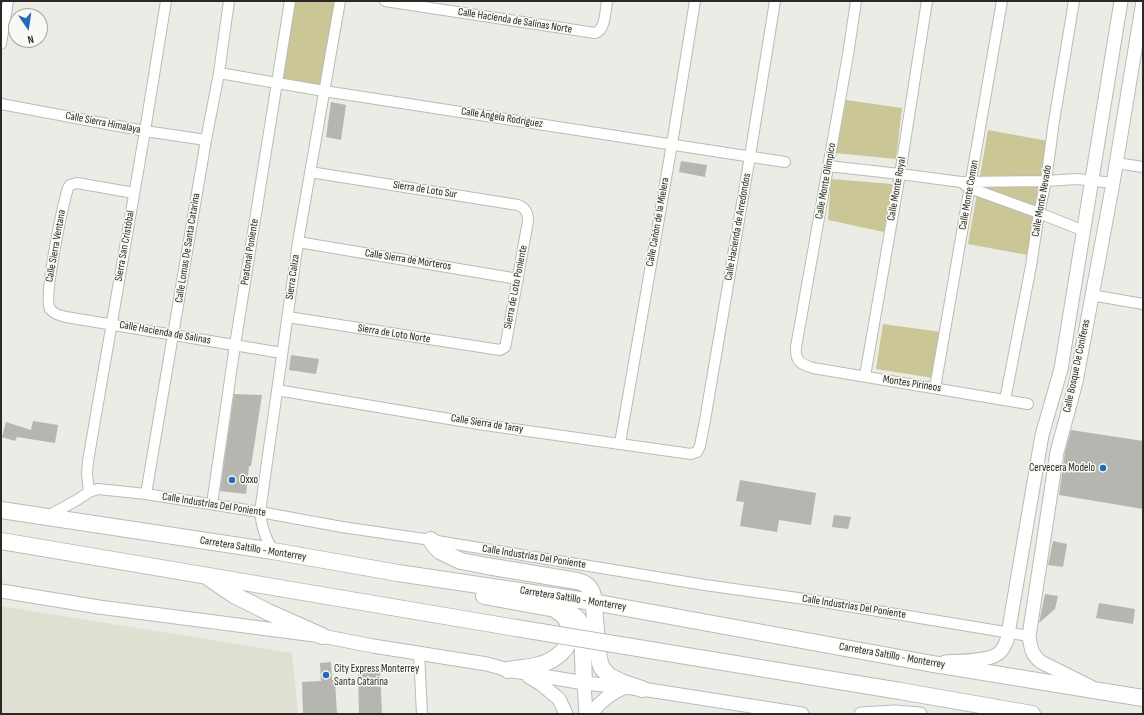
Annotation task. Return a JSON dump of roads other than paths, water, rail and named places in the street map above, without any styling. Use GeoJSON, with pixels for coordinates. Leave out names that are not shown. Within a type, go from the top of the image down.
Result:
{"type":"FeatureCollection","features":[{"type":"Feature","properties":{"kind":"main road","name":"Carretera Saltillo - Monterrey"},"geometry":{"type":"LineString","coordinates":[[1,510],[273,551],[398,573],[593,602],[933,664],[1143,698]]}},
{"type":"Feature","properties":{"kind":"main road"},"geometry":{"type":"LineString","coordinates":[[431,540],[440,551],[461,560],[487,566],[577,581],[585,584],[591,589],[598,652],[602,668],[609,676],[642,690]]}},
{"type":"Feature","properties":{"kind":"main road"},"geometry":{"type":"LineString","coordinates":[[1,541],[1032,714]]}},
{"type":"Feature","properties":{"kind":"main road"},"geometry":{"type":"LineString","coordinates":[[398,573],[406,579],[430,586],[566,611],[576,617],[581,624],[584,683]]}},
{"type":"Feature","properties":{"kind":"main road"},"geometry":{"type":"LineString","coordinates":[[204,575],[234,595],[322,636]]}},
{"type":"Feature","properties":{"kind":"main road"},"geometry":{"type":"LineString","coordinates":[[508,670],[537,666],[553,659],[564,650],[571,635],[569,625],[563,615],[555,610]]}},
{"type":"Feature","properties":{"kind":"street","name":"Sierra San Cristóbal"},"geometry":{"type":"LineString","coordinates":[[89,492],[87,474],[88,461],[166,1]]}},
{"type":"Feature","properties":{"kind":"street","name":"Calle Lomas De Santa Catarina"},"geometry":{"type":"LineString","coordinates":[[146,494],[229,1]]}},
{"type":"Feature","properties":{"kind":"street","name":"Peatonal Poniente"},"geometry":{"type":"LineString","coordinates":[[212,504],[234,345],[290,1]]}},
{"type":"Feature","properties":{"kind":"street","name":"Sierra Caliza"},"geometry":{"type":"LineString","coordinates":[[273,551],[266,539],[260,512],[298,242],[340,1]]}},
{"type":"Feature","properties":{"kind":"street","name":"Calle Hacienda de Salinas Norte"},"geometry":{"type":"LineString","coordinates":[[385,1],[595,33],[602,27],[607,1]]}},
{"type":"Feature","properties":{"kind":"street","name":"Calle Cañón de la Mielera"},"geometry":{"type":"LineString","coordinates":[[620,443],[672,144],[695,1]]}},
{"type":"Feature","properties":{"kind":"street","name":"Calle Hacienda de Arredondos"},"geometry":{"type":"LineString","coordinates":[[697,452],[700,446],[705,420],[775,1]]}},
{"type":"Feature","properties":{"kind":"street","name":"Calle Monte Olímpico"},"geometry":{"type":"LineString","coordinates":[[798,360],[796,347],[856,1]]}},
{"type":"Feature","properties":{"kind":"street","name":"Calle Monte Royal"},"geometry":{"type":"LineString","coordinates":[[865,376],[900,174],[927,1]]}},
{"type":"Feature","properties":{"kind":"street","name":"Calle Monte Coman"},"geometry":{"type":"LineString","coordinates":[[936,388],[968,184],[1002,1]]}},
{"type":"Feature","properties":{"kind":"street","name":"Calle Monte Nevado"},"geometry":{"type":"LineString","coordinates":[[1005,400],[1046,181],[1054,121],[1074,1]]}},
{"type":"Feature","properties":{"kind":"street","name":"Calle Bosque De Coníferas"},"geometry":{"type":"LineString","coordinates":[[933,664],[946,661],[985,659],[1000,653],[1007,640],[1042,435],[1061,369],[1121,1]]}},
{"type":"Feature","properties":{"kind":"street","name":"Calle Bosque De Coníferas"},"geometry":{"type":"LineString","coordinates":[[1102,692],[1041,662],[1035,657],[1032,651],[1029,636],[1057,452],[1076,382],[1116,163],[1143,1]]}},
{"type":"Feature","properties":{"kind":"street"},"geometry":{"type":"LineString","coordinates":[[1,44],[5,7]]}},
{"type":"Feature","properties":{"kind":"street","name":"Calle Ángela Rodríguez"},"geometry":{"type":"LineString","coordinates":[[218,73],[324,91],[785,162]]}},
{"type":"Feature","properties":{"kind":"street","name":"Calle Sierra Himalaya"},"geometry":{"type":"LineString","coordinates":[[1,104],[145,131],[206,140]]}},
{"type":"Feature","properties":{"kind":"street"},"geometry":{"type":"LineString","coordinates":[[1116,163],[1143,168]]}},
{"type":"Feature","properties":{"kind":"street"},"geometry":{"type":"LineString","coordinates":[[828,166],[900,174],[968,184],[1077,179],[1112,183]]}},
{"type":"Feature","properties":{"kind":"street","name":"Sierra de Loto Sur"},"geometry":{"type":"LineString","coordinates":[[310,172],[518,205],[526,209],[528,221]]}},
{"type":"Feature","properties":{"kind":"street","name":"Calle Sierra Ventana"},"geometry":{"type":"LineString","coordinates":[[50,308],[48,294],[52,262],[66,194],[70,185],[77,182],[134,194]]}},
{"type":"Feature","properties":{"kind":"street"},"geometry":{"type":"LineString","coordinates":[[968,184],[1084,231]]}},
{"type":"Feature","properties":{"kind":"street","name":"Sierra de Loto Poniente"},"geometry":{"type":"LineString","coordinates":[[500,350],[506,343],[528,221]]}},
{"type":"Feature","properties":{"kind":"street","name":"Calle Sierra de Morteros"},"geometry":{"type":"LineString","coordinates":[[298,242],[518,279]]}},
{"type":"Feature","properties":{"kind":"street"},"geometry":{"type":"LineString","coordinates":[[1091,295],[1143,304]]}},
{"type":"Feature","properties":{"kind":"street","name":"Calle Hacienda de Salinas"},"geometry":{"type":"LineString","coordinates":[[50,308],[53,312],[59,315],[282,353]]}},
{"type":"Feature","properties":{"kind":"street","name":"Sierra de Loto Norte"},"geometry":{"type":"LineString","coordinates":[[288,317],[500,350]]}},
{"type":"Feature","properties":{"kind":"street","name":"Montes Pirineos"},"geometry":{"type":"LineString","coordinates":[[798,360],[800,363],[813,368],[1028,404]]}},
{"type":"Feature","properties":{"kind":"street","name":"Calle Sierra de Taray"},"geometry":{"type":"LineString","coordinates":[[277,390],[485,425],[691,454],[697,452]]}},
{"type":"Feature","properties":{"kind":"street","name":"Calle Industrias Del Poniente"},"geometry":{"type":"LineString","coordinates":[[45,517],[78,500],[89,492],[98,489],[146,494],[342,527],[805,599],[1029,636]]}},
{"type":"Feature","properties":{"kind":"street"},"geometry":{"type":"LineString","coordinates":[[1,591],[99,608],[322,636],[373,646],[487,664],[532,678],[559,699],[566,714]]}},
{"type":"Feature","properties":{"kind":"street"},"geometry":{"type":"LineString","coordinates":[[419,653],[422,714]]}},
{"type":"Feature","properties":{"kind":"street"},"geometry":{"type":"LineString","coordinates":[[508,670],[584,683],[626,687],[802,714]]}},
{"type":"Feature","properties":{"kind":"street"},"geometry":{"type":"LineString","coordinates":[[584,683],[586,714]]}},
{"type":"Feature","properties":{"kind":"street"},"geometry":{"type":"LineString","coordinates":[[592,714],[606,697],[626,687]]}},
{"type":"Feature","properties":{"kind":"street"},"geometry":{"type":"LineString","coordinates":[[861,714],[895,712],[920,714]]}},
{"type":"Feature","properties":{"kind":"place","name":"Cervecera Modelo"},"geometry":{"type":"Point","coordinates":[1103,468]}},
{"type":"Feature","properties":{"kind":"place","name":"Oxxo"},"geometry":{"type":"Point","coordinates":[232,480]}},
{"type":"Feature","properties":{"kind":"place","name":"City Express Monterrey Santa Catarina"},"geometry":{"type":"Point","coordinates":[326,675]}}]}
